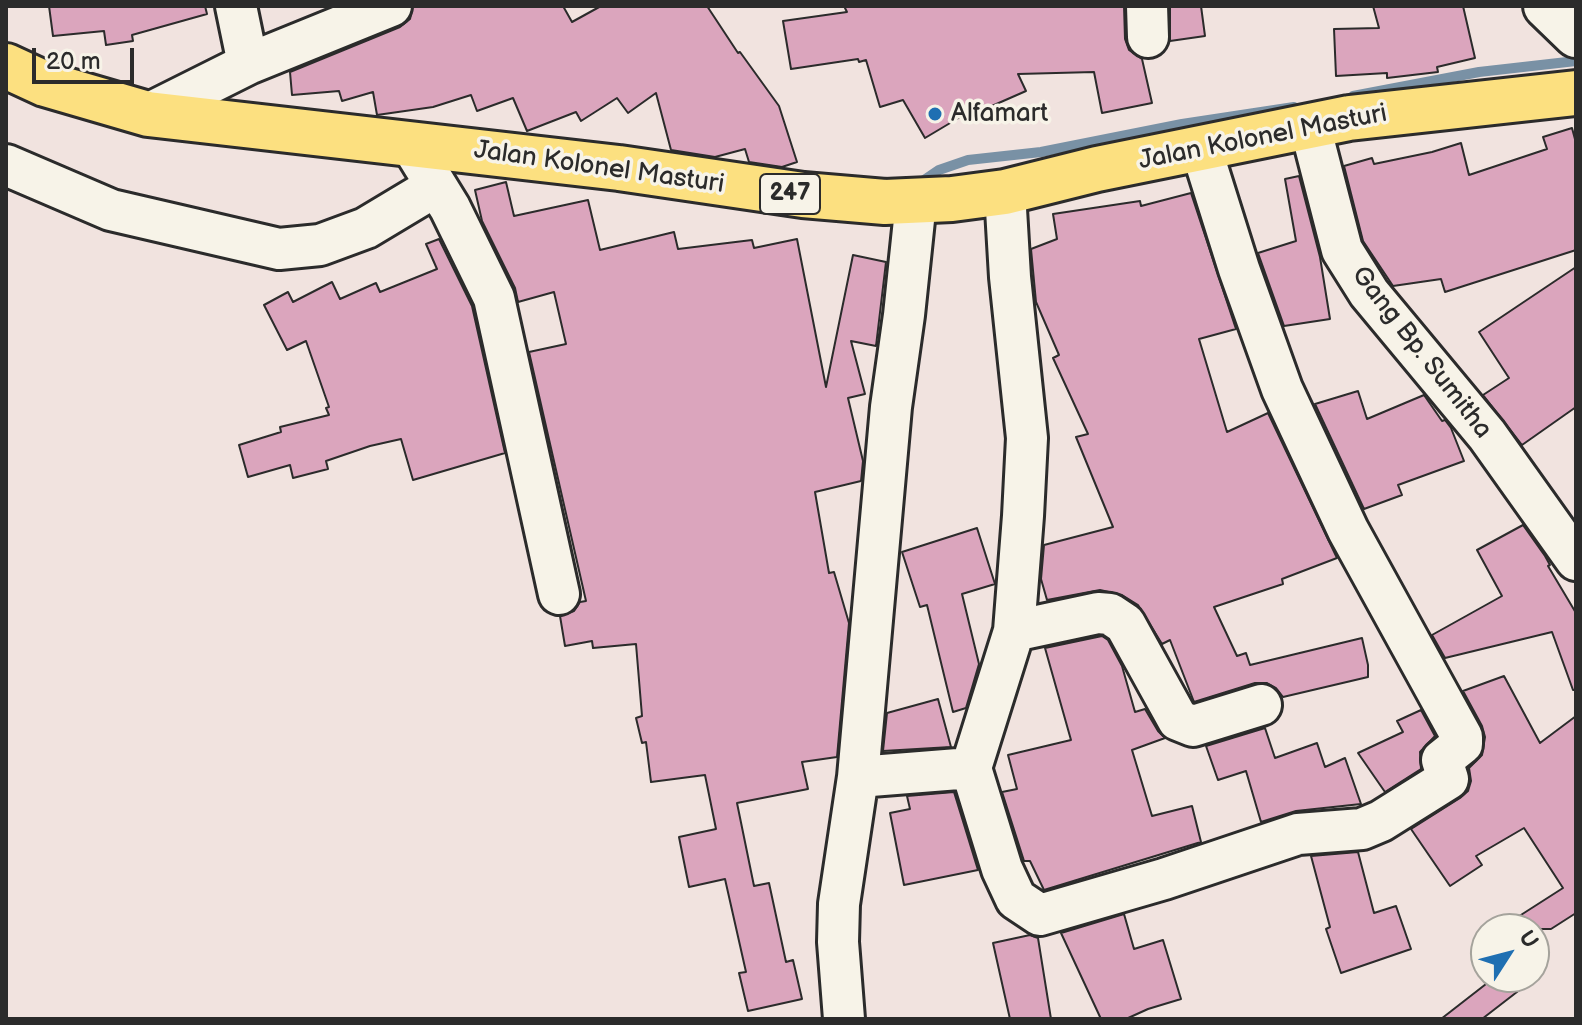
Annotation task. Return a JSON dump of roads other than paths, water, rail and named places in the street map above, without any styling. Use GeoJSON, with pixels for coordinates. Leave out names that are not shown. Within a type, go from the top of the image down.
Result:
{"type":"FeatureCollection","features":[{"type":"Feature","properties":{"kind":"main road","name":"Jalan Kolonel Masturi"},"geometry":{"type":"LineString","coordinates":[[6,66],[45,84],[148,114],[619,168],[803,195],[916,201],[1005,192],[1349,118],[1576,93]]}},
{"type":"Feature","properties":{"kind":"street"},"geometry":{"type":"LineString","coordinates":[[236,6],[248,64]]}},
{"type":"Feature","properties":{"kind":"street"},"geometry":{"type":"LineString","coordinates":[[148,114],[248,64],[391,6]]}},
{"type":"Feature","properties":{"kind":"street"},"geometry":{"type":"LineString","coordinates":[[1546,6],[1576,35]]}},
{"type":"Feature","properties":{"kind":"street","name":"Gang Bp. Sumitha"},"geometry":{"type":"LineString","coordinates":[[1310,126],[1342,250],[1369,293],[1487,435],[1576,560]]}},
{"type":"Feature","properties":{"kind":"street"},"geometry":{"type":"LineString","coordinates":[[410,143],[494,298],[559,594]]}},
{"type":"Feature","properties":{"kind":"street"},"geometry":{"type":"LineString","coordinates":[[1005,192],[1010,277],[1027,438],[1014,631],[971,768],[1002,869],[1016,899],[1040,915],[1164,879],[1298,834],[1318,830],[1362,829],[1381,821],[1448,779],[1442,760],[1462,744],[1455,722],[1348,530],[1282,389],[1239,269],[1201,148]]}},
{"type":"Feature","properties":{"kind":"street"},"geometry":{"type":"LineString","coordinates":[[6,165],[111,210],[279,249],[320,245],[366,228],[436,186]]}},
{"type":"Feature","properties":{"kind":"street"},"geometry":{"type":"LineString","coordinates":[[844,1019],[838,942],[839,904],[858,777],[891,407],[916,201]]}},
{"type":"Feature","properties":{"kind":"street"},"geometry":{"type":"LineString","coordinates":[[1014,631],[1098,613],[1110,614],[1125,624],[1178,720],[1193,726],[1261,705]]}},
{"type":"Feature","properties":{"kind":"street"},"geometry":{"type":"LineString","coordinates":[[858,777],[971,768]]}},
{"type":"Feature","properties":{"kind":"waterway"},"geometry":{"type":"LineString","coordinates":[[1353,96],[1479,72],[1576,61]]}},
{"type":"Feature","properties":{"kind":"waterway"},"geometry":{"type":"LineString","coordinates":[[917,185],[939,170],[968,160],[1041,152],[1182,124],[1294,107]]}},
{"type":"Feature","properties":{"kind":"place","name":"Alfamart"},"geometry":{"type":"Point","coordinates":[935,114]}}]}
